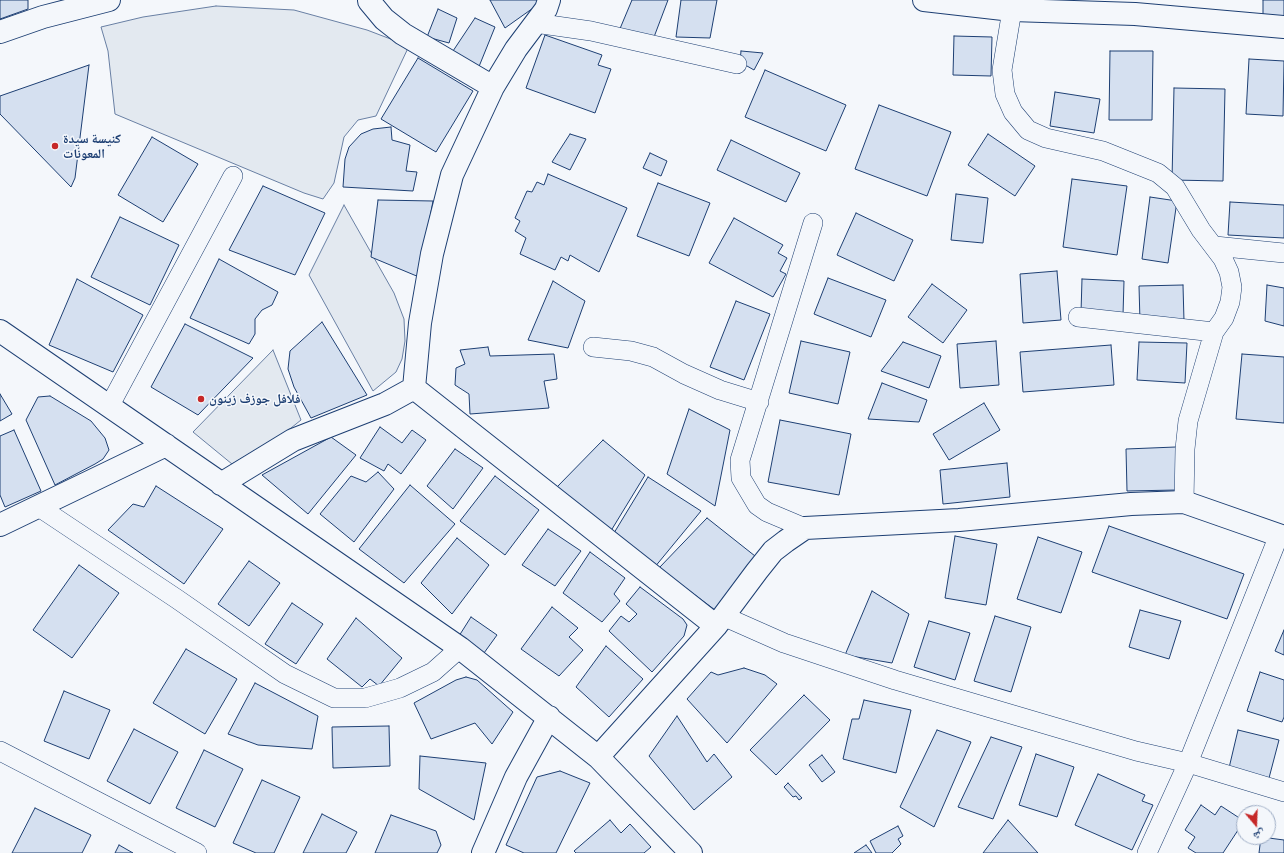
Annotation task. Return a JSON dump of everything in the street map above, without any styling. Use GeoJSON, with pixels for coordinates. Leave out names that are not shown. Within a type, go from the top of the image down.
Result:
{"type":"FeatureCollection","features":[{"type":"Feature","properties":{"kind":"street"},"geometry":{"type":"LineString","coordinates":[[0,32],[67,5],[109,0]]}},
{"type":"Feature","properties":{"kind":"street"},"geometry":{"type":"LineString","coordinates":[[371,0],[384,19],[403,34],[492,87]]}},
{"type":"Feature","properties":{"kind":"street"},"geometry":{"type":"LineString","coordinates":[[414,388],[420,323],[432,254],[452,175],[492,87],[516,48],[546,9],[549,0]]}},
{"type":"Feature","properties":{"kind":"street"},"geometry":{"type":"LineString","coordinates":[[924,0],[1012,10],[1135,14],[1284,27]]}},
{"type":"Feature","properties":{"kind":"street"},"geometry":{"type":"LineString","coordinates":[[1012,10],[1002,70],[1005,94],[1013,112],[1028,130],[1046,138],[1103,152],[1158,173],[1175,187],[1200,230],[1215,246],[1229,272],[1232,287],[1230,302],[1224,318],[1214,332],[1188,421],[1185,449],[1184,502]]}},
{"type":"Feature","properties":{"kind":"street"},"geometry":{"type":"LineString","coordinates":[[535,23],[591,32],[737,64]]}},
{"type":"Feature","properties":{"kind":"street"},"geometry":{"type":"LineString","coordinates":[[110,405],[233,176]]}},
{"type":"Feature","properties":{"kind":"street"},"geometry":{"type":"LineString","coordinates":[[813,223],[759,402],[742,450],[740,470],[741,478],[756,505],[767,512],[806,528],[959,520],[1123,505],[1184,502],[1282,536],[1188,763],[1147,853]]}},
{"type":"Feature","properties":{"kind":"street"},"geometry":{"type":"LineString","coordinates":[[1215,246],[1284,253]]}},
{"type":"Feature","properties":{"kind":"street"},"geometry":{"type":"LineString","coordinates":[[1078,317],[1214,332]]}},
{"type":"Feature","properties":{"kind":"street"},"geometry":{"type":"LineString","coordinates":[[0,331],[110,405],[221,484],[460,648],[598,757],[691,853]]}},
{"type":"Feature","properties":{"kind":"street"},"geometry":{"type":"LineString","coordinates":[[593,347],[631,350],[653,357],[684,374],[720,390],[759,402]]}},
{"type":"Feature","properties":{"kind":"street"},"geometry":{"type":"LineString","coordinates":[[221,484],[293,440],[385,404],[414,388]]}},
{"type":"Feature","properties":{"kind":"street"},"geometry":{"type":"LineString","coordinates":[[414,388],[720,621],[895,680],[1136,751],[1188,763],[1284,792]]}},
{"type":"Feature","properties":{"kind":"street"},"geometry":{"type":"LineString","coordinates":[[0,525],[166,445]]}},
{"type":"Feature","properties":{"kind":"street"},"geometry":{"type":"LineString","coordinates":[[39,506],[285,674],[334,698],[365,698],[400,688],[433,672],[460,648]]}},
{"type":"Feature","properties":{"kind":"street"},"geometry":{"type":"LineString","coordinates":[[598,757],[720,621],[757,571],[774,552],[786,541],[806,528]]}},
{"type":"Feature","properties":{"kind":"street"},"geometry":{"type":"LineString","coordinates":[[483,853],[516,777],[549,717]]}},
{"type":"Feature","properties":{"kind":"street"},"geometry":{"type":"LineString","coordinates":[[0,751],[196,853]]}},
{"type":"Feature","properties":{"kind":"shaded area"},"geometry":{"type":"Polygon","coordinates":[[[216,6],[294,10],[367,30],[409,46],[376,116],[358,120],[344,137],[334,183],[323,199],[304,193],[115,114],[108,51],[101,27],[143,17],[216,6]]]}},
{"type":"Feature","properties":{"kind":"shaded area"},"geometry":{"type":"Polygon","coordinates":[[[344,205],[394,293],[404,319],[405,341],[402,359],[396,372],[373,391],[309,275],[344,205]]]}},
{"type":"Feature","properties":{"kind":"shaded area"},"geometry":{"type":"Polygon","coordinates":[[[273,350],[301,420],[286,432],[232,464],[193,432],[273,350]]]}},
{"type":"Feature","properties":{"kind":"building"},"geometry":{"type":"Polygon","coordinates":[[[0,0],[28,0],[28,9],[0,19],[0,0]]]}},
{"type":"Feature","properties":{"kind":"building"},"geometry":{"type":"Polygon","coordinates":[[[490,0],[543,0],[543,1],[505,28],[490,0]]]}},
{"type":"Feature","properties":{"kind":"building"},"geometry":{"type":"Polygon","coordinates":[[[632,0],[668,0],[654,37],[619,31],[632,0]]]}},
{"type":"Feature","properties":{"kind":"building"},"geometry":{"type":"Polygon","coordinates":[[[681,0],[717,0],[710,38],[676,37],[681,0]]]}},
{"type":"Feature","properties":{"kind":"building"},"geometry":{"type":"Polygon","coordinates":[[[1263,0],[1284,0],[1284,16],[1263,15],[1263,0]]]}},
{"type":"Feature","properties":{"kind":"building"},"geometry":{"type":"Polygon","coordinates":[[[438,9],[457,18],[449,43],[427,37],[438,9]]]}},
{"type":"Feature","properties":{"kind":"building"},"geometry":{"type":"Polygon","coordinates":[[[475,18],[495,27],[478,69],[451,54],[475,18]]]}},
{"type":"Feature","properties":{"kind":"building"},"geometry":{"type":"Polygon","coordinates":[[[545,35],[602,55],[598,65],[611,69],[595,113],[526,88],[545,35]]]}},
{"type":"Feature","properties":{"kind":"building"},"geometry":{"type":"Polygon","coordinates":[[[954,36],[992,37],[991,76],[953,75],[954,36]]]}},
{"type":"Feature","properties":{"kind":"building"},"geometry":{"type":"Polygon","coordinates":[[[741,51],[763,53],[754,70],[740,62],[741,51]]]}},
{"type":"Feature","properties":{"kind":"building"},"geometry":{"type":"Polygon","coordinates":[[[1110,51],[1153,51],[1152,120],[1109,120],[1110,51]]]}},
{"type":"Feature","properties":{"kind":"building"},"geometry":{"type":"Polygon","coordinates":[[[418,58],[473,91],[436,152],[381,119],[418,58]]]}},
{"type":"Feature","properties":{"kind":"building"},"geometry":{"type":"Polygon","coordinates":[[[1249,59],[1284,61],[1283,116],[1246,114],[1249,59]]]}},
{"type":"Feature","properties":{"kind":"building","name":"كنيسة سيدة المعونات"},"geometry":{"type":"Polygon","coordinates":[[[89,65],[75,178],[71,187],[0,114],[0,96],[89,65]]]}},
{"type":"Feature","properties":{"kind":"building"},"geometry":{"type":"Polygon","coordinates":[[[765,70],[846,105],[826,151],[745,117],[765,70]]]}},
{"type":"Feature","properties":{"kind":"building"},"geometry":{"type":"Polygon","coordinates":[[[1174,88],[1225,89],[1223,181],[1172,180],[1174,88]]]}},
{"type":"Feature","properties":{"kind":"building"},"geometry":{"type":"Polygon","coordinates":[[[1055,92],[1100,99],[1094,133],[1050,126],[1055,92]]]}},
{"type":"Feature","properties":{"kind":"building"},"geometry":{"type":"Polygon","coordinates":[[[879,105],[951,132],[927,196],[855,169],[879,105]]]}},
{"type":"Feature","properties":{"kind":"building"},"geometry":{"type":"Polygon","coordinates":[[[391,127],[392,140],[410,145],[406,171],[417,172],[413,191],[343,187],[345,159],[349,147],[361,134],[373,129],[391,127]]]}},
{"type":"Feature","properties":{"kind":"building"},"geometry":{"type":"Polygon","coordinates":[[[570,134],[586,139],[570,170],[552,162],[570,134]]]}},
{"type":"Feature","properties":{"kind":"building"},"geometry":{"type":"Polygon","coordinates":[[[988,134],[1035,166],[1015,196],[968,165],[988,134]]]}},
{"type":"Feature","properties":{"kind":"building"},"geometry":{"type":"Polygon","coordinates":[[[152,137],[198,164],[163,222],[118,195],[152,137]]]}},
{"type":"Feature","properties":{"kind":"building"},"geometry":{"type":"Polygon","coordinates":[[[731,140],[800,173],[786,202],[717,170],[731,140]]]}},
{"type":"Feature","properties":{"kind":"building"},"geometry":{"type":"Polygon","coordinates":[[[650,153],[667,161],[661,176],[643,168],[650,153]]]}},
{"type":"Feature","properties":{"kind":"building"},"geometry":{"type":"Polygon","coordinates":[[[548,174],[627,208],[599,272],[570,255],[568,261],[561,257],[555,270],[520,254],[526,238],[515,231],[520,221],[515,218],[527,191],[532,192],[537,182],[544,185],[548,174]]]}},
{"type":"Feature","properties":{"kind":"building"},"geometry":{"type":"Polygon","coordinates":[[[1072,179],[1127,186],[1117,255],[1063,247],[1072,179]]]}},
{"type":"Feature","properties":{"kind":"building"},"geometry":{"type":"Polygon","coordinates":[[[658,183],[710,203],[689,256],[637,236],[658,183]]]}},
{"type":"Feature","properties":{"kind":"building"},"geometry":{"type":"Polygon","coordinates":[[[263,186],[325,213],[295,275],[229,250],[263,186]]]}},
{"type":"Feature","properties":{"kind":"building"},"geometry":{"type":"Polygon","coordinates":[[[956,194],[988,198],[983,243],[951,240],[956,194]]]}},
{"type":"Feature","properties":{"kind":"building"},"geometry":{"type":"Polygon","coordinates":[[[1150,197],[1177,201],[1168,263],[1142,259],[1150,197]]]}},
{"type":"Feature","properties":{"kind":"building"},"geometry":{"type":"Polygon","coordinates":[[[378,200],[433,201],[419,277],[371,257],[378,200]]]}},
{"type":"Feature","properties":{"kind":"building"},"geometry":{"type":"Polygon","coordinates":[[[1230,202],[1284,205],[1284,238],[1228,235],[1230,202]]]}},
{"type":"Feature","properties":{"kind":"building"},"geometry":{"type":"Polygon","coordinates":[[[856,213],[913,240],[894,281],[837,255],[856,213]]]}},
{"type":"Feature","properties":{"kind":"building"},"geometry":{"type":"Polygon","coordinates":[[[120,217],[179,245],[150,305],[91,277],[120,217]]]}},
{"type":"Feature","properties":{"kind":"building"},"geometry":{"type":"Polygon","coordinates":[[[734,218],[783,245],[778,253],[787,258],[780,271],[786,274],[773,297],[709,263],[734,218]]]}},
{"type":"Feature","properties":{"kind":"building"},"geometry":{"type":"Polygon","coordinates":[[[219,259],[278,292],[272,305],[262,310],[255,319],[255,334],[249,344],[190,318],[219,259]]]}},
{"type":"Feature","properties":{"kind":"building"},"geometry":{"type":"Polygon","coordinates":[[[1057,271],[1061,320],[1023,323],[1020,274],[1057,271]]]}},
{"type":"Feature","properties":{"kind":"building"},"geometry":{"type":"Polygon","coordinates":[[[828,278],[886,300],[871,337],[814,314],[828,278]]]}},
{"type":"Feature","properties":{"kind":"building"},"geometry":{"type":"Polygon","coordinates":[[[77,279],[143,315],[113,372],[49,345],[77,279]]]}},
{"type":"Feature","properties":{"kind":"building"},"geometry":{"type":"Polygon","coordinates":[[[1082,279],[1124,281],[1123,315],[1081,313],[1082,279]]]}},
{"type":"Feature","properties":{"kind":"building"},"geometry":{"type":"Polygon","coordinates":[[[553,281],[585,301],[568,348],[528,340],[553,281]]]}},
{"type":"Feature","properties":{"kind":"building"},"geometry":{"type":"Polygon","coordinates":[[[932,284],[967,310],[943,343],[908,317],[932,284]]]}},
{"type":"Feature","properties":{"kind":"building"},"geometry":{"type":"Polygon","coordinates":[[[1183,285],[1184,321],[1140,322],[1139,286],[1183,285]]]}},
{"type":"Feature","properties":{"kind":"building"},"geometry":{"type":"Polygon","coordinates":[[[1267,285],[1284,288],[1284,326],[1265,321],[1267,285]]]}},
{"type":"Feature","properties":{"kind":"building"},"geometry":{"type":"Polygon","coordinates":[[[736,301],[770,314],[744,380],[710,367],[736,301]]]}},
{"type":"Feature","properties":{"kind":"building"},"geometry":{"type":"Polygon","coordinates":[[[322,322],[367,395],[311,418],[294,387],[288,369],[290,351],[322,322]]]}},
{"type":"Feature","properties":{"kind":"building"},"geometry":{"type":"Polygon","coordinates":[[[185,324],[253,358],[198,415],[151,387],[185,324]]]}},
{"type":"Feature","properties":{"kind":"building"},"geometry":{"type":"Polygon","coordinates":[[[801,341],[850,352],[838,404],[789,393],[801,341]]]}},
{"type":"Feature","properties":{"kind":"building"},"geometry":{"type":"Polygon","coordinates":[[[996,341],[999,385],[960,388],[957,344],[996,341]]]}},
{"type":"Feature","properties":{"kind":"building"},"geometry":{"type":"Polygon","coordinates":[[[903,342],[941,356],[929,388],[881,371],[903,342]]]}},
{"type":"Feature","properties":{"kind":"building"},"geometry":{"type":"Polygon","coordinates":[[[1139,342],[1187,343],[1185,383],[1137,380],[1139,342]]]}},
{"type":"Feature","properties":{"kind":"building"},"geometry":{"type":"Polygon","coordinates":[[[1111,345],[1114,385],[1023,392],[1020,352],[1111,345]]]}},
{"type":"Feature","properties":{"kind":"building"},"geometry":{"type":"Polygon","coordinates":[[[488,347],[490,356],[554,354],[557,379],[544,381],[549,408],[470,414],[469,394],[455,385],[456,368],[465,364],[460,350],[488,347]]]}},
{"type":"Feature","properties":{"kind":"building"},"geometry":{"type":"Polygon","coordinates":[[[1242,354],[1284,357],[1284,423],[1236,419],[1242,354]]]}},
{"type":"Feature","properties":{"kind":"building"},"geometry":{"type":"Polygon","coordinates":[[[882,383],[927,400],[919,422],[868,419],[882,383]]]}},
{"type":"Feature","properties":{"kind":"building"},"geometry":{"type":"Polygon","coordinates":[[[0,394],[12,414],[0,421],[0,394]]]}},
{"type":"Feature","properties":{"kind":"building"},"geometry":{"type":"Polygon","coordinates":[[[50,396],[91,421],[105,438],[109,450],[103,459],[55,485],[26,420],[38,397],[50,396]]]}},
{"type":"Feature","properties":{"kind":"building"},"geometry":{"type":"Polygon","coordinates":[[[984,403],[1000,430],[949,460],[933,434],[984,403]]]}},
{"type":"Feature","properties":{"kind":"building"},"geometry":{"type":"Polygon","coordinates":[[[689,409],[730,430],[715,506],[667,474],[689,409]]]}},
{"type":"Feature","properties":{"kind":"building"},"geometry":{"type":"Polygon","coordinates":[[[780,420],[851,434],[839,495],[768,482],[780,420]]]}},
{"type":"Feature","properties":{"kind":"building"},"geometry":{"type":"Polygon","coordinates":[[[380,427],[402,443],[412,430],[426,440],[401,474],[388,464],[384,471],[360,458],[380,427]]]}},
{"type":"Feature","properties":{"kind":"building"},"geometry":{"type":"Polygon","coordinates":[[[14,430],[41,491],[5,507],[0,495],[0,436],[14,430]]]}},
{"type":"Feature","properties":{"kind":"building"},"geometry":{"type":"Polygon","coordinates":[[[331,437],[356,455],[308,514],[262,475],[331,437]]]}},
{"type":"Feature","properties":{"kind":"building"},"geometry":{"type":"Polygon","coordinates":[[[603,440],[645,475],[609,534],[557,487],[603,440]]]}},
{"type":"Feature","properties":{"kind":"building"},"geometry":{"type":"Polygon","coordinates":[[[1176,447],[1177,490],[1127,491],[1126,449],[1176,447]]]}},
{"type":"Feature","properties":{"kind":"building"},"geometry":{"type":"Polygon","coordinates":[[[455,449],[483,468],[453,509],[427,486],[455,449]]]}},
{"type":"Feature","properties":{"kind":"building"},"geometry":{"type":"Polygon","coordinates":[[[1007,463],[1010,497],[943,504],[940,470],[1007,463]]]}},
{"type":"Feature","properties":{"kind":"building"},"geometry":{"type":"Polygon","coordinates":[[[378,472],[394,489],[354,542],[320,514],[351,476],[366,482],[378,472]]]}},
{"type":"Feature","properties":{"kind":"building"},"geometry":{"type":"Polygon","coordinates":[[[495,476],[539,510],[505,555],[460,521],[495,476]]]}},
{"type":"Feature","properties":{"kind":"building"},"geometry":{"type":"Polygon","coordinates":[[[648,477],[701,511],[654,568],[614,533],[648,477]]]}},
{"type":"Feature","properties":{"kind":"building"},"geometry":{"type":"Polygon","coordinates":[[[410,485],[455,524],[404,583],[359,549],[410,485]]]}},
{"type":"Feature","properties":{"kind":"building"},"geometry":{"type":"Polygon","coordinates":[[[156,486],[223,529],[184,584],[108,530],[133,504],[144,507],[156,486]]]}},
{"type":"Feature","properties":{"kind":"building"},"geometry":{"type":"Polygon","coordinates":[[[707,518],[755,556],[715,610],[659,568],[707,518]]]}},
{"type":"Feature","properties":{"kind":"building"},"geometry":{"type":"Polygon","coordinates":[[[1109,526],[1244,574],[1227,619],[1092,572],[1109,526]]]}},
{"type":"Feature","properties":{"kind":"building"},"geometry":{"type":"Polygon","coordinates":[[[548,529],[581,551],[555,586],[522,565],[548,529]]]}},
{"type":"Feature","properties":{"kind":"building"},"geometry":{"type":"Polygon","coordinates":[[[955,536],[997,544],[986,605],[945,598],[955,536]]]}},
{"type":"Feature","properties":{"kind":"building"},"geometry":{"type":"Polygon","coordinates":[[[1038,537],[1082,552],[1061,613],[1017,599],[1038,537]]]}},
{"type":"Feature","properties":{"kind":"building"},"geometry":{"type":"Polygon","coordinates":[[[457,538],[489,565],[452,614],[421,583],[457,538]]]}},
{"type":"Feature","properties":{"kind":"building"},"geometry":{"type":"Polygon","coordinates":[[[590,552],[625,578],[614,594],[620,601],[602,622],[563,593],[590,552]]]}},
{"type":"Feature","properties":{"kind":"building"},"geometry":{"type":"Polygon","coordinates":[[[249,561],[280,583],[249,626],[218,604],[249,561]]]}},
{"type":"Feature","properties":{"kind":"building"},"geometry":{"type":"Polygon","coordinates":[[[79,565],[119,593],[72,658],[33,630],[79,565]]]}},
{"type":"Feature","properties":{"kind":"building"},"geometry":{"type":"Polygon","coordinates":[[[640,587],[683,619],[687,625],[684,636],[652,672],[609,631],[621,616],[629,622],[637,614],[626,604],[640,587]]]}},
{"type":"Feature","properties":{"kind":"building"},"geometry":{"type":"Polygon","coordinates":[[[872,591],[909,614],[892,663],[845,655],[872,591]]]}},
{"type":"Feature","properties":{"kind":"building"},"geometry":{"type":"Polygon","coordinates":[[[292,603],[323,624],[296,664],[265,644],[292,603]]]}},
{"type":"Feature","properties":{"kind":"building"},"geometry":{"type":"Polygon","coordinates":[[[552,607],[578,628],[569,637],[583,650],[559,676],[521,649],[552,607]]]}},
{"type":"Feature","properties":{"kind":"building"},"geometry":{"type":"Polygon","coordinates":[[[1140,610],[1181,621],[1169,659],[1129,647],[1140,610]]]}},
{"type":"Feature","properties":{"kind":"building"},"geometry":{"type":"Polygon","coordinates":[[[995,616],[1031,627],[1011,692],[974,681],[995,616]]]}},
{"type":"Feature","properties":{"kind":"building"},"geometry":{"type":"Polygon","coordinates":[[[471,617],[497,635],[484,653],[459,636],[471,617]]]}},
{"type":"Feature","properties":{"kind":"building"},"geometry":{"type":"Polygon","coordinates":[[[356,618],[402,658],[379,686],[370,679],[362,687],[327,659],[356,618]]]}},
{"type":"Feature","properties":{"kind":"building"},"geometry":{"type":"Polygon","coordinates":[[[929,621],[970,633],[955,680],[914,667],[929,621]]]}},
{"type":"Feature","properties":{"kind":"building"},"geometry":{"type":"Polygon","coordinates":[[[1284,630],[1284,655],[1275,651],[1284,630]]]}},
{"type":"Feature","properties":{"kind":"building"},"geometry":{"type":"Polygon","coordinates":[[[606,646],[643,679],[609,717],[576,687],[606,646]]]}},
{"type":"Feature","properties":{"kind":"building"},"geometry":{"type":"Polygon","coordinates":[[[186,649],[237,679],[205,734],[153,703],[186,649]]]}},
{"type":"Feature","properties":{"kind":"building"},"geometry":{"type":"Polygon","coordinates":[[[744,668],[765,675],[777,684],[727,743],[687,699],[711,672],[718,675],[744,668]]]}},
{"type":"Feature","properties":{"kind":"building"},"geometry":{"type":"Polygon","coordinates":[[[1260,672],[1284,680],[1284,717],[1282,722],[1247,711],[1260,672]]]}},
{"type":"Feature","properties":{"kind":"building"},"geometry":{"type":"Polygon","coordinates":[[[466,677],[477,680],[513,712],[492,744],[475,723],[431,739],[414,703],[456,680],[466,677]]]}},
{"type":"Feature","properties":{"kind":"building"},"geometry":{"type":"Polygon","coordinates":[[[255,683],[318,716],[312,749],[258,745],[228,734],[255,683]]]}},
{"type":"Feature","properties":{"kind":"building"},"geometry":{"type":"Polygon","coordinates":[[[64,691],[110,710],[89,759],[44,741],[64,691]]]}},
{"type":"Feature","properties":{"kind":"building"},"geometry":{"type":"Polygon","coordinates":[[[804,695],[830,720],[776,775],[750,750],[804,695]]]}},
{"type":"Feature","properties":{"kind":"building"},"geometry":{"type":"Polygon","coordinates":[[[864,700],[911,710],[896,773],[843,759],[852,719],[859,719],[864,700]]]}},
{"type":"Feature","properties":{"kind":"building"},"geometry":{"type":"Polygon","coordinates":[[[677,716],[707,762],[714,754],[732,777],[694,810],[649,756],[677,716]]]}},
{"type":"Feature","properties":{"kind":"building"},"geometry":{"type":"Polygon","coordinates":[[[389,726],[390,766],[333,768],[332,727],[389,726]]]}},
{"type":"Feature","properties":{"kind":"building"},"geometry":{"type":"Polygon","coordinates":[[[134,729],[178,752],[150,804],[107,781],[134,729]]]}},
{"type":"Feature","properties":{"kind":"building"},"geometry":{"type":"Polygon","coordinates":[[[937,730],[971,742],[934,827],[900,807],[937,730]]]}},
{"type":"Feature","properties":{"kind":"building"},"geometry":{"type":"Polygon","coordinates":[[[1238,730],[1279,740],[1269,778],[1229,768],[1238,730]]]}},
{"type":"Feature","properties":{"kind":"building"},"geometry":{"type":"Polygon","coordinates":[[[991,737],[1022,747],[993,819],[958,807],[991,737]]]}},
{"type":"Feature","properties":{"kind":"building"},"geometry":{"type":"Polygon","coordinates":[[[204,750],[243,769],[215,827],[176,808],[204,750]]]}},
{"type":"Feature","properties":{"kind":"building"},"geometry":{"type":"Polygon","coordinates":[[[1036,754],[1074,767],[1057,817],[1019,805],[1036,754]]]}},
{"type":"Feature","properties":{"kind":"building"},"geometry":{"type":"Polygon","coordinates":[[[822,755],[835,772],[822,782],[809,765],[822,755]]]}},
{"type":"Feature","properties":{"kind":"building"},"geometry":{"type":"Polygon","coordinates":[[[420,756],[486,763],[474,820],[419,789],[420,756]]]}},
{"type":"Feature","properties":{"kind":"building"},"geometry":{"type":"Polygon","coordinates":[[[560,771],[590,783],[556,853],[524,853],[506,845],[537,777],[560,771]]]}},
{"type":"Feature","properties":{"kind":"building"},"geometry":{"type":"Polygon","coordinates":[[[1098,774],[1145,795],[1142,801],[1153,805],[1132,850],[1075,825],[1098,774]]]}},
{"type":"Feature","properties":{"kind":"building"},"geometry":{"type":"Polygon","coordinates":[[[262,780],[300,797],[274,853],[256,853],[233,843],[262,780]]]}},
{"type":"Feature","properties":{"kind":"building"},"geometry":{"type":"Polygon","coordinates":[[[788,783],[802,798],[799,800],[796,796],[793,797],[784,787],[788,783]]]}},
{"type":"Feature","properties":{"kind":"building"},"geometry":{"type":"Polygon","coordinates":[[[1201,805],[1215,815],[1221,806],[1236,816],[1236,833],[1223,853],[1196,853],[1188,848],[1195,837],[1185,830],[1201,805]]]}},
{"type":"Feature","properties":{"kind":"building"},"geometry":{"type":"Polygon","coordinates":[[[35,808],[91,835],[82,853],[12,853],[35,808]]]}},
{"type":"Feature","properties":{"kind":"building"},"geometry":{"type":"Polygon","coordinates":[[[322,814],[357,832],[346,853],[303,853],[322,814]]]}},
{"type":"Feature","properties":{"kind":"building"},"geometry":{"type":"Polygon","coordinates":[[[391,815],[436,831],[441,845],[437,853],[375,853],[391,815]]]}},
{"type":"Feature","properties":{"kind":"building"},"geometry":{"type":"Polygon","coordinates":[[[610,820],[621,833],[630,824],[651,847],[644,853],[576,853],[574,851],[610,820]]]}},
{"type":"Feature","properties":{"kind":"building"},"geometry":{"type":"Polygon","coordinates":[[[1008,820],[1038,853],[983,853],[1008,820]]]}},
{"type":"Feature","properties":{"kind":"building"},"geometry":{"type":"Polygon","coordinates":[[[898,826],[903,836],[898,839],[901,844],[892,853],[876,853],[870,841],[898,826]]]}},
{"type":"Feature","properties":{"kind":"building"},"geometry":{"type":"Polygon","coordinates":[[[1276,839],[1284,840],[1284,853],[1259,853],[1260,845],[1276,845],[1276,839]]]}},
{"type":"Feature","properties":{"kind":"building"},"geometry":{"type":"Polygon","coordinates":[[[119,845],[133,853],[115,853],[119,845]]]}},
{"type":"Feature","properties":{"kind":"building"},"geometry":{"type":"Polygon","coordinates":[[[866,845],[872,853],[854,853],[866,845]]]}},
{"type":"Feature","properties":{"kind":"place","name":"كنيسة سيدة المعونات"},"geometry":{"type":"Point","coordinates":[55,146]}},
{"type":"Feature","properties":{"kind":"place","name":"فلافل جوزف زينون"},"geometry":{"type":"Point","coordinates":[201,399]}}]}
